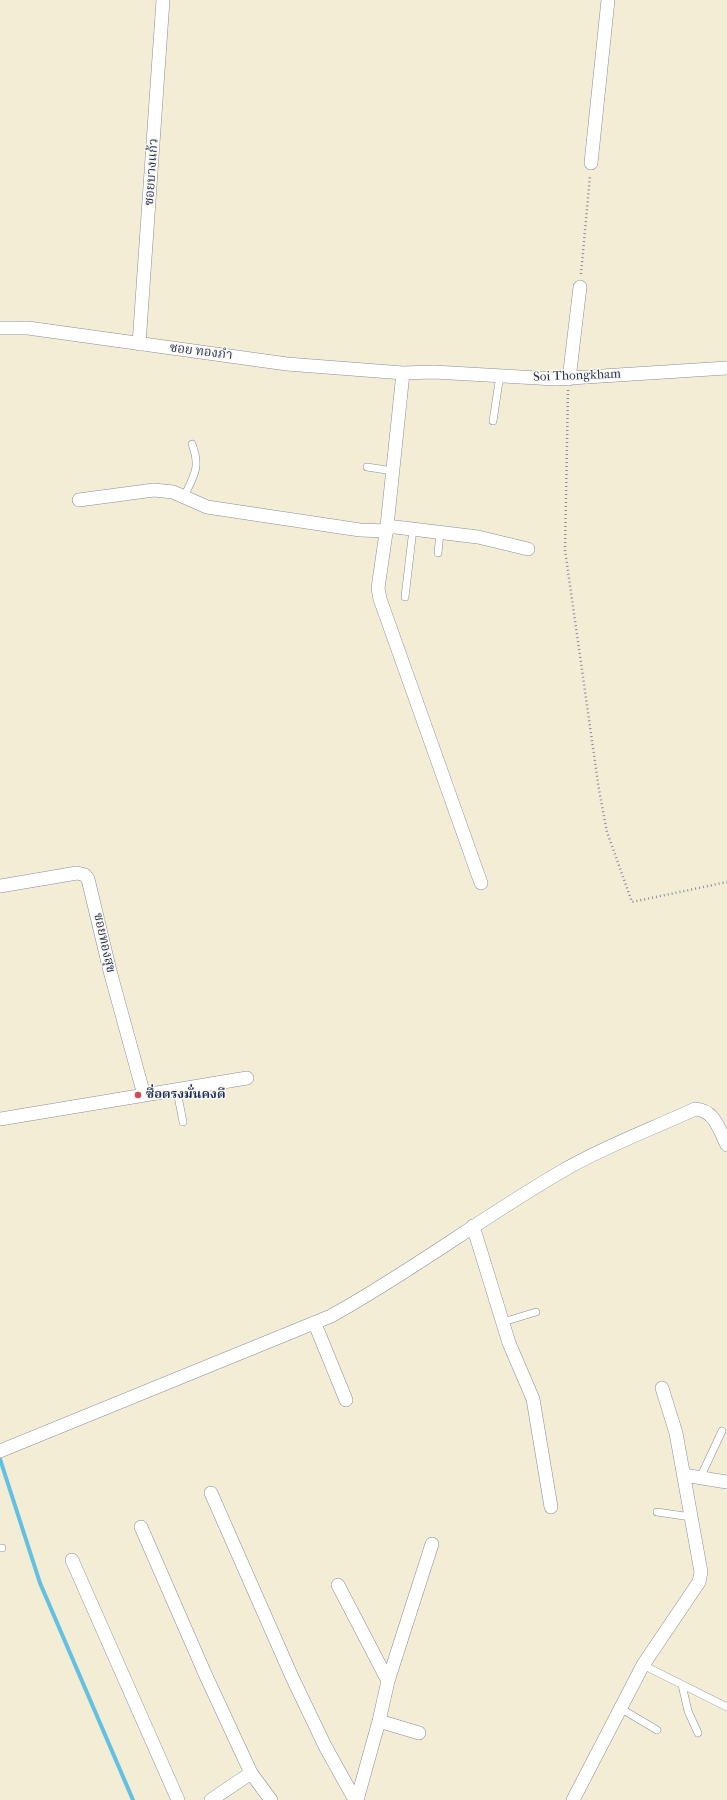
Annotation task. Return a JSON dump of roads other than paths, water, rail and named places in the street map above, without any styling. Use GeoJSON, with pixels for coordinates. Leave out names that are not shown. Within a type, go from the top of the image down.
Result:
{"type":"FeatureCollection","features":[{"type":"Feature","properties":{"kind":"street","name":"ซอยบางแก้ว"},"geometry":{"type":"LineString","coordinates":[[139,344],[163,0]]}},
{"type":"Feature","properties":{"kind":"street"},"geometry":{"type":"LineString","coordinates":[[591,163],[608,0]]}},
{"type":"Feature","properties":{"kind":"street"},"geometry":{"type":"LineString","coordinates":[[569,379],[580,287]]}},
{"type":"Feature","properties":{"kind":"street","name":"ซอย ทองภํา"},"geometry":{"type":"LineString","coordinates":[[0,328],[28,328],[287,364],[403,373]]}},
{"type":"Feature","properties":{"kind":"street","name":"Soi Thongkham"},"geometry":{"type":"LineString","coordinates":[[403,373],[434,372],[500,375],[555,380],[727,368]]}},
{"type":"Feature","properties":{"kind":"street"},"geometry":{"type":"LineString","coordinates":[[403,373],[387,528],[378,588],[380,599],[481,883]]}},
{"type":"Feature","properties":{"kind":"street"},"geometry":{"type":"LineString","coordinates":[[80,500],[154,490],[173,492],[207,507],[360,530],[387,528],[440,532],[491,540],[528,549]]}},
{"type":"Feature","properties":{"kind":"street","name":"ซอยทองสุข"},"geometry":{"type":"LineString","coordinates":[[0,886],[77,873],[85,875],[88,879],[110,972],[144,1095]]}},
{"type":"Feature","properties":{"kind":"street"},"geometry":{"type":"LineString","coordinates":[[0,1119],[144,1095],[177,1091],[248,1078]]}},
{"type":"Feature","properties":{"kind":"street"},"geometry":{"type":"LineString","coordinates":[[0,1451],[315,1324],[359,1300],[473,1226],[565,1170],[695,1109],[702,1109],[710,1113],[727,1145]]}},
{"type":"Feature","properties":{"kind":"street"},"geometry":{"type":"LineString","coordinates":[[473,1226],[509,1343],[533,1399],[551,1507]]}},
{"type":"Feature","properties":{"kind":"street"},"geometry":{"type":"LineString","coordinates":[[315,1324],[346,1400]]}},
{"type":"Feature","properties":{"kind":"street"},"geometry":{"type":"LineString","coordinates":[[573,1800],[643,1665],[699,1582],[701,1572],[676,1433],[662,1388]]}},
{"type":"Feature","properties":{"kind":"street"},"geometry":{"type":"LineString","coordinates":[[684,1475],[727,1482]]}},
{"type":"Feature","properties":{"kind":"street"},"geometry":{"type":"LineString","coordinates":[[211,1493],[292,1678],[325,1746],[356,1800]]}},
{"type":"Feature","properties":{"kind":"street"},"geometry":{"type":"LineString","coordinates":[[142,1527],[206,1676],[251,1773],[271,1800]]}},
{"type":"Feature","properties":{"kind":"street"},"geometry":{"type":"LineString","coordinates":[[356,1800],[379,1721],[388,1681],[432,1544]]}},
{"type":"Feature","properties":{"kind":"street"},"geometry":{"type":"LineString","coordinates":[[72,1560],[178,1800]]}},
{"type":"Feature","properties":{"kind":"street"},"geometry":{"type":"LineString","coordinates":[[338,1585],[388,1681]]}},
{"type":"Feature","properties":{"kind":"street"},"geometry":{"type":"LineString","coordinates":[[379,1721],[419,1733]]}},
{"type":"Feature","properties":{"kind":"street"},"geometry":{"type":"LineString","coordinates":[[210,1800],[251,1773]]}},
{"type":"Feature","properties":{"kind":"lane"},"geometry":{"type":"LineString","coordinates":[[493,421],[500,375]]}},
{"type":"Feature","properties":{"kind":"lane"},"geometry":{"type":"LineString","coordinates":[[184,497],[196,469],[197,460],[192,444]]}},
{"type":"Feature","properties":{"kind":"lane"},"geometry":{"type":"LineString","coordinates":[[367,467],[393,471]]}},
{"type":"Feature","properties":{"kind":"lane"},"geometry":{"type":"LineString","coordinates":[[405,597],[413,529]]}},
{"type":"Feature","properties":{"kind":"lane"},"geometry":{"type":"LineString","coordinates":[[438,553],[440,532]]}},
{"type":"Feature","properties":{"kind":"lane"},"geometry":{"type":"LineString","coordinates":[[177,1091],[183,1122]]}},
{"type":"Feature","properties":{"kind":"lane"},"geometry":{"type":"LineString","coordinates":[[503,1322],[536,1312]]}},
{"type":"Feature","properties":{"kind":"lane"},"geometry":{"type":"LineString","coordinates":[[700,1478],[722,1432]]}},
{"type":"Feature","properties":{"kind":"lane"},"geometry":{"type":"LineString","coordinates":[[657,1512],[691,1517]]}},
{"type":"Feature","properties":{"kind":"lane"},"geometry":{"type":"LineString","coordinates":[[643,1665],[727,1706]]}},
{"type":"Feature","properties":{"kind":"lane"},"geometry":{"type":"LineString","coordinates":[[682,1685],[688,1711],[698,1733]]}},
{"type":"Feature","properties":{"kind":"lane"},"geometry":{"type":"LineString","coordinates":[[620,1708],[657,1730]]}},
{"type":"Feature","properties":{"kind":"waterway"},"geometry":{"type":"LineString","coordinates":[[0,1459],[40,1583],[133,1800]]}},
{"type":"Feature","properties":{"kind":"place","name":"ซื่อตรงมั่นคงดี"},"geometry":{"type":"Point","coordinates":[138,1095]}}]}
